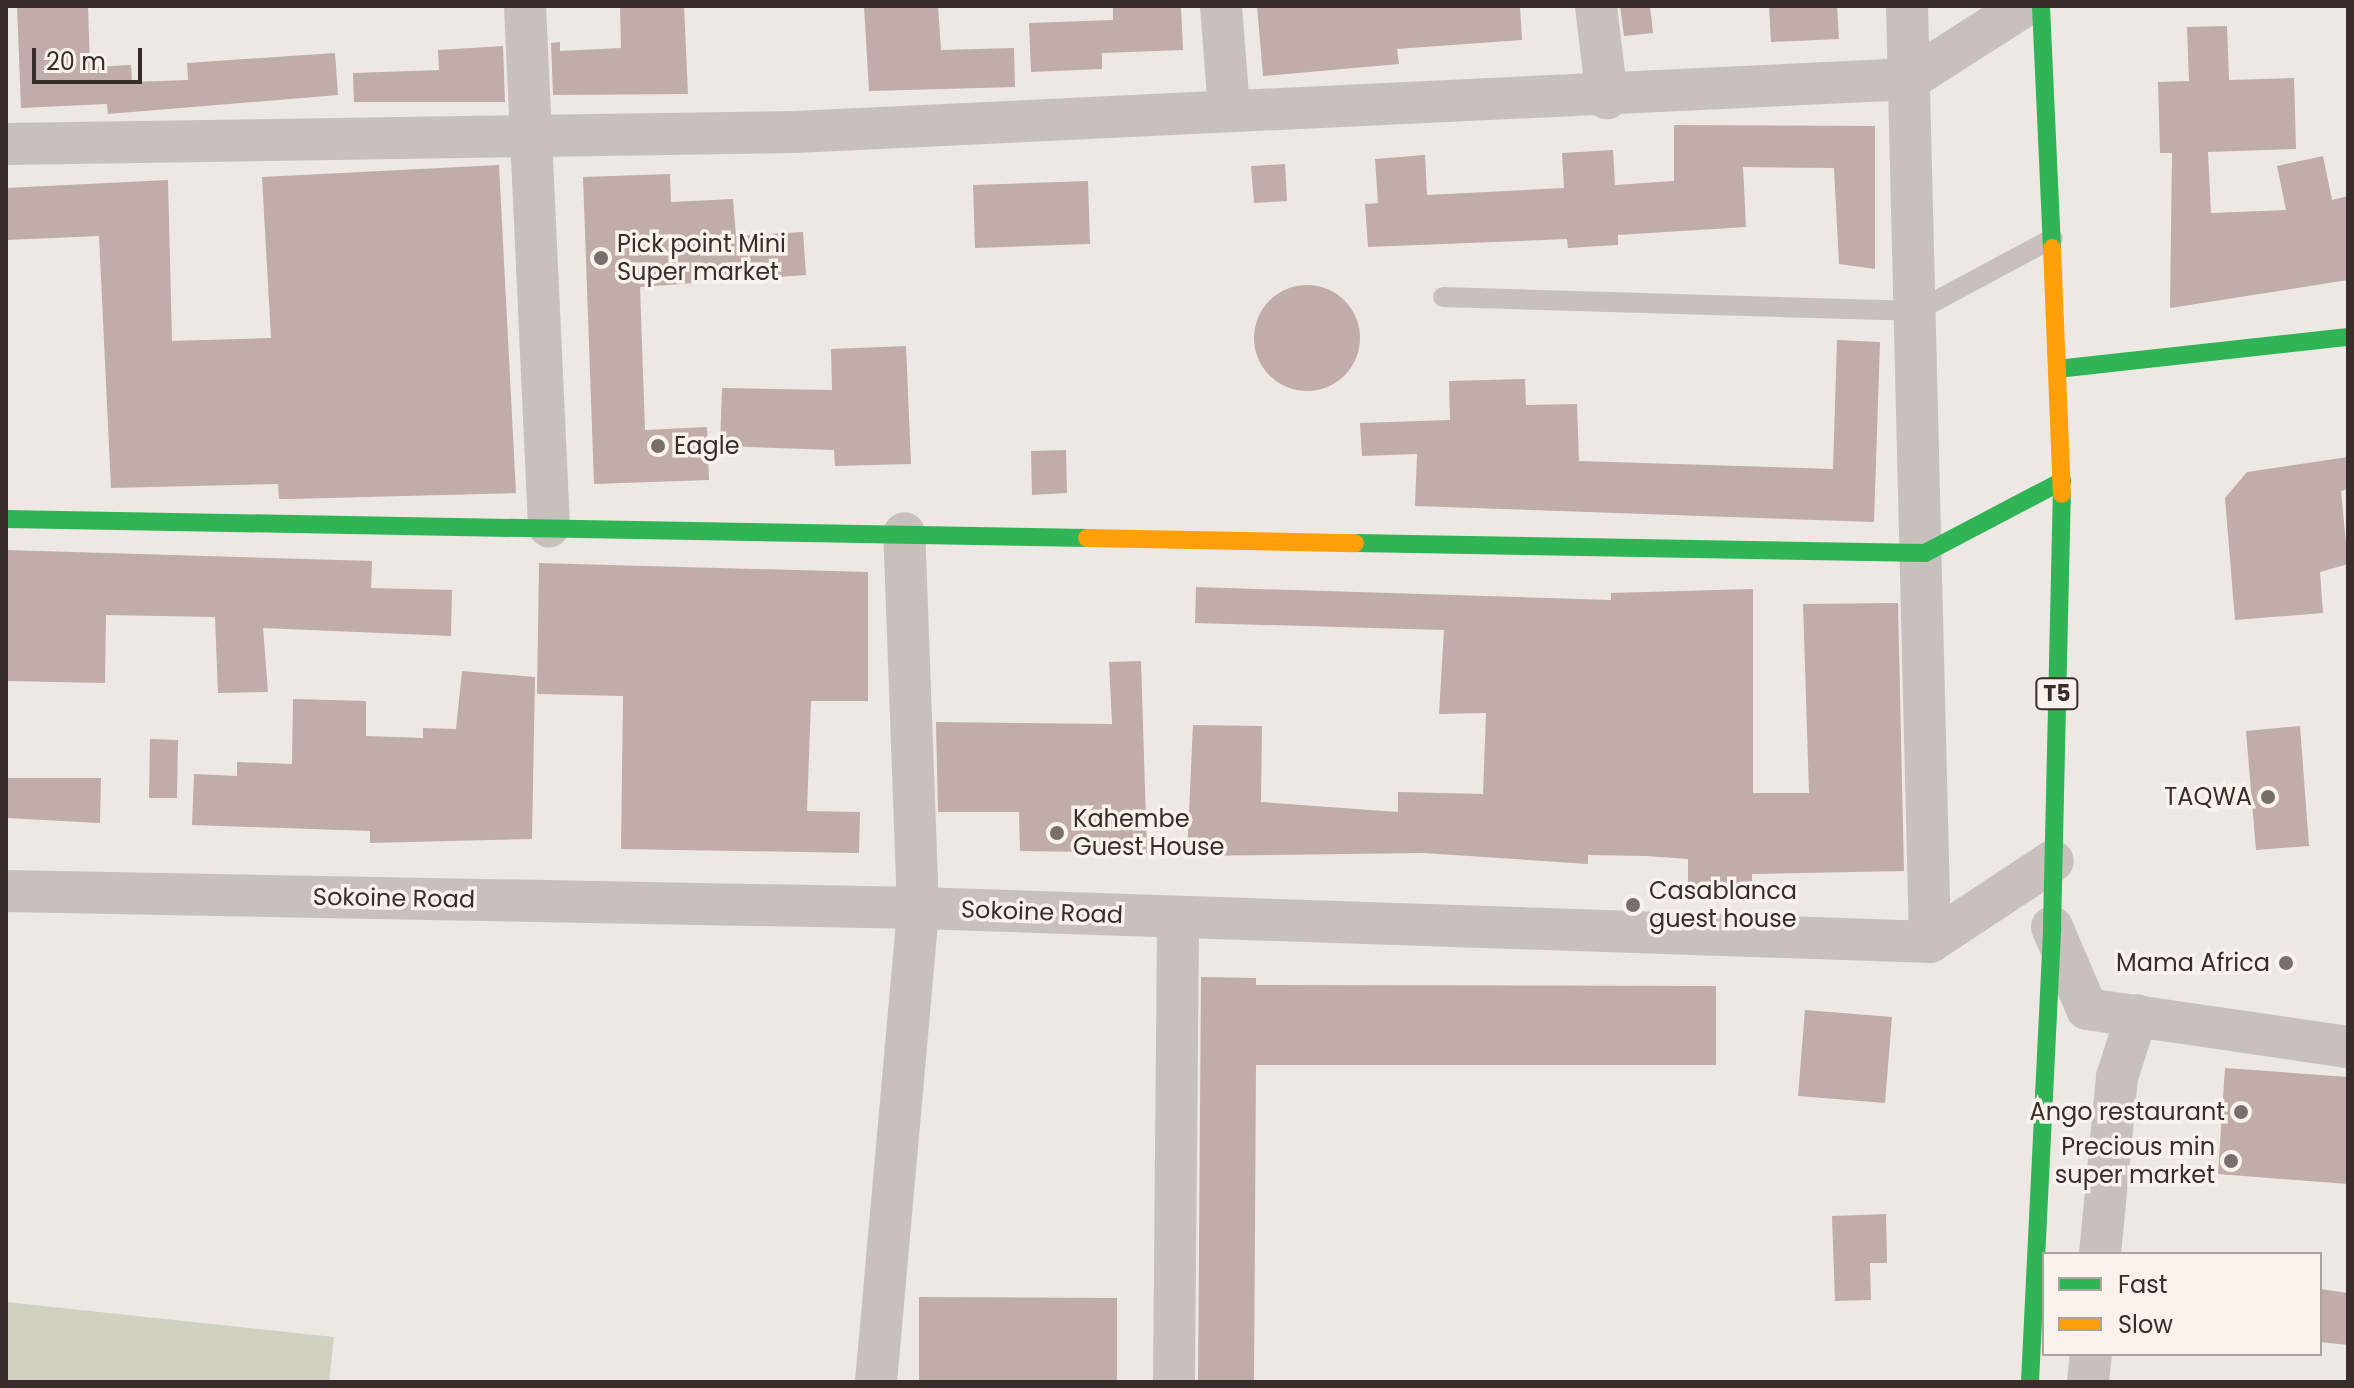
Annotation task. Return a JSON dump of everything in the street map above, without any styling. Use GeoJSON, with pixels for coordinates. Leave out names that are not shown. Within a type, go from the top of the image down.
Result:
{"type":"FeatureCollection","features":[{"type":"Feature","properties":{"kind":"main road","name":"T5"},"geometry":{"type":"LineString","coordinates":[[2031,1381],[2052,927],[2062,481],[2041,6]]}},
{"type":"Feature","properties":{"kind":"main road"},"geometry":{"type":"LineString","coordinates":[[2057,369],[2348,337]]}},
{"type":"Feature","properties":{"kind":"main road"},"geometry":{"type":"LineString","coordinates":[[6,519],[549,526],[1925,553],[2062,481]]}},
{"type":"Feature","properties":{"kind":"street"},"geometry":{"type":"LineString","coordinates":[[525,6],[549,526]]}},
{"type":"Feature","properties":{"kind":"street"},"geometry":{"type":"LineString","coordinates":[[1221,6],[1229,109]]}},
{"type":"Feature","properties":{"kind":"street"},"geometry":{"type":"LineString","coordinates":[[1596,6],[1607,98]]}},
{"type":"Feature","properties":{"kind":"street"},"geometry":{"type":"LineString","coordinates":[[1907,6],[1925,553],[1930,942]]}},
{"type":"Feature","properties":{"kind":"street"},"geometry":{"type":"LineString","coordinates":[[6,144],[533,138],[1229,109],[1607,98],[1910,79],[2024,6]]}},
{"type":"Feature","properties":{"kind":"street"},"geometry":{"type":"LineString","coordinates":[[876,1382],[918,908],[904,533]]}},
{"type":"Feature","properties":{"kind":"street"},"geometry":{"type":"LineString","coordinates":[[1930,942],[2053,861]]}},
{"type":"Feature","properties":{"kind":"street","name":"Sokoine Road"},"geometry":{"type":"LineString","coordinates":[[6,891],[918,908],[1930,942]]}},
{"type":"Feature","properties":{"kind":"street"},"geometry":{"type":"LineString","coordinates":[[1174,1382],[1178,918]]}},
{"type":"Feature","properties":{"kind":"street"},"geometry":{"type":"LineString","coordinates":[[2052,927],[2087,1009],[2348,1047]]}},
{"type":"Feature","properties":{"kind":"street"},"geometry":{"type":"LineString","coordinates":[[2100,1252],[2117,1077],[2137,1015]]}},
{"type":"Feature","properties":{"kind":"street"},"geometry":{"type":"LineString","coordinates":[[2088,1382],[2091,1356]]}},
{"type":"Feature","properties":{"kind":"lane"},"geometry":{"type":"LineString","coordinates":[[1443,297],[1917,311],[2053,238]]}},
{"type":"Feature","properties":{"kind":"green space"},"geometry":{"type":"Polygon","coordinates":[[[6,1302],[334,1337],[329,1382],[6,1382],[6,1302]]]}},
{"type":"Feature","properties":{"kind":"building"},"geometry":{"type":"Polygon","coordinates":[[[17,6],[88,6],[90,67],[131,65],[132,82],[188,80],[187,63],[335,53],[338,95],[108,114],[107,104],[21,108],[17,6]]]}},
{"type":"Feature","properties":{"kind":"building"},"geometry":{"type":"Polygon","coordinates":[[[620,6],[684,6],[688,94],[553,95],[551,43],[560,42],[560,51],[621,48],[620,6]]]}},
{"type":"Feature","properties":{"kind":"building"},"geometry":{"type":"Polygon","coordinates":[[[864,6],[938,6],[941,50],[1014,48],[1015,87],[869,91],[864,6]]]}},
{"type":"Feature","properties":{"kind":"building"},"geometry":{"type":"Polygon","coordinates":[[[1113,6],[1181,6],[1183,50],[1102,53],[1102,69],[1031,72],[1029,23],[1113,20],[1113,6]]]}},
{"type":"Feature","properties":{"kind":"building"},"geometry":{"type":"Polygon","coordinates":[[[1257,6],[1520,6],[1522,40],[1397,49],[1399,64],[1263,76],[1257,6]]]}},
{"type":"Feature","properties":{"kind":"building"},"geometry":{"type":"Polygon","coordinates":[[[1620,6],[1650,6],[1653,33],[1624,36],[1620,6]]]}},
{"type":"Feature","properties":{"kind":"building"},"geometry":{"type":"Polygon","coordinates":[[[1769,6],[1837,6],[1839,39],[1771,42],[1769,6]]]}},
{"type":"Feature","properties":{"kind":"building"},"geometry":{"type":"Polygon","coordinates":[[[2227,26],[2229,80],[2294,78],[2296,149],[2208,152],[2211,213],[2286,210],[2277,166],[2323,156],[2332,200],[2348,196],[2348,280],[2170,308],[2172,153],[2160,153],[2158,82],[2189,81],[2187,27],[2227,26]]]}},
{"type":"Feature","properties":{"kind":"building"},"geometry":{"type":"Polygon","coordinates":[[[503,46],[505,102],[354,102],[353,73],[439,70],[438,50],[503,46]]]}},
{"type":"Feature","properties":{"kind":"building"},"geometry":{"type":"Polygon","coordinates":[[[1674,125],[1875,126],[1875,269],[1839,264],[1834,168],[1743,167],[1746,227],[1618,235],[1618,245],[1568,248],[1567,239],[1368,247],[1365,204],[1378,203],[1375,159],[1425,155],[1427,195],[1564,188],[1562,153],[1613,150],[1615,185],[1674,181],[1674,125]]]}},
{"type":"Feature","properties":{"kind":"building"},"geometry":{"type":"Polygon","coordinates":[[[1285,164],[1287,201],[1254,203],[1251,166],[1285,164]]]}},
{"type":"Feature","properties":{"kind":"building"},"geometry":{"type":"Polygon","coordinates":[[[499,165],[516,493],[279,499],[278,484],[111,488],[99,236],[6,240],[6,188],[168,180],[172,341],[271,338],[262,177],[499,165]]]}},
{"type":"Feature","properties":{"kind":"building"},"geometry":{"type":"Polygon","coordinates":[[[670,174],[671,202],[733,199],[736,236],[803,232],[806,275],[640,287],[645,430],[707,427],[709,480],[594,484],[583,177],[670,174]]]}},
{"type":"Feature","properties":{"kind":"building"},"geometry":{"type":"Polygon","coordinates":[[[1088,181],[1090,244],[975,248],[973,185],[1088,181]]]}},
{"type":"Feature","properties":{"kind":"building"},"geometry":{"type":"Polygon","coordinates":[[[1307,285],[1327,289],[1345,300],[1356,318],[1360,338],[1356,358],[1345,376],[1327,387],[1307,391],[1287,387],[1269,376],[1258,358],[1254,338],[1258,318],[1269,300],[1287,289],[1307,285]]]}},
{"type":"Feature","properties":{"kind":"building"},"geometry":{"type":"Polygon","coordinates":[[[1837,340],[1880,342],[1874,522],[1415,506],[1417,454],[1362,456],[1360,423],[1450,420],[1449,381],[1525,379],[1526,405],[1577,404],[1579,461],[1833,469],[1837,340]]]}},
{"type":"Feature","properties":{"kind":"building"},"geometry":{"type":"Polygon","coordinates":[[[906,346],[911,464],[835,466],[834,450],[720,446],[722,388],[832,390],[831,349],[906,346]]]}},
{"type":"Feature","properties":{"kind":"building"},"geometry":{"type":"Polygon","coordinates":[[[1066,450],[1067,493],[1032,495],[1031,451],[1066,450]]]}},
{"type":"Feature","properties":{"kind":"building"},"geometry":{"type":"Polygon","coordinates":[[[2348,457],[2348,489],[2341,491],[2348,564],[2320,572],[2323,613],[2235,620],[2225,498],[2247,472],[2348,457]]]}},
{"type":"Feature","properties":{"kind":"building"},"geometry":{"type":"Polygon","coordinates":[[[6,550],[372,561],[371,588],[452,590],[451,636],[263,628],[268,692],[218,693],[215,617],[106,615],[105,683],[6,681],[6,550]]]}},
{"type":"Feature","properties":{"kind":"building"},"geometry":{"type":"Polygon","coordinates":[[[539,563],[868,572],[868,701],[811,701],[807,811],[860,812],[859,853],[621,849],[623,696],[537,694],[539,563]]]}},
{"type":"Feature","properties":{"kind":"building"},"geometry":{"type":"Polygon","coordinates":[[[1196,587],[1611,600],[1611,593],[1753,589],[1753,793],[1809,793],[1803,604],[1898,603],[1904,871],[1752,874],[1752,887],[1688,886],[1688,859],[1646,856],[1588,855],[1588,864],[1423,853],[1187,856],[1193,725],[1262,726],[1261,802],[1398,812],[1398,792],[1483,794],[1486,713],[1439,714],[1444,630],[1195,623],[1196,587]]]}},
{"type":"Feature","properties":{"kind":"building"},"geometry":{"type":"Polygon","coordinates":[[[1141,661],[1147,853],[1020,851],[1019,812],[938,812],[936,722],[1112,724],[1109,662],[1141,661]]]}},
{"type":"Feature","properties":{"kind":"building"},"geometry":{"type":"Polygon","coordinates":[[[462,671],[535,677],[532,839],[370,843],[370,831],[192,825],[194,774],[237,776],[237,762],[292,764],[293,699],[366,701],[366,736],[423,738],[423,728],[456,729],[462,671]]]}},
{"type":"Feature","properties":{"kind":"building"},"geometry":{"type":"Polygon","coordinates":[[[2300,726],[2309,846],[2256,850],[2246,731],[2300,726]]]}},
{"type":"Feature","properties":{"kind":"building"},"geometry":{"type":"Polygon","coordinates":[[[150,739],[178,740],[177,798],[149,798],[150,739]]]}},
{"type":"Feature","properties":{"kind":"building"},"geometry":{"type":"Polygon","coordinates":[[[6,778],[101,778],[100,823],[6,818],[6,778]]]}},
{"type":"Feature","properties":{"kind":"building"},"geometry":{"type":"Polygon","coordinates":[[[1201,977],[1256,978],[1256,985],[1716,986],[1716,1065],[1256,1065],[1254,1382],[1198,1382],[1201,977]]]}},
{"type":"Feature","properties":{"kind":"building"},"geometry":{"type":"Polygon","coordinates":[[[1805,1010],[1892,1017],[1885,1103],[1798,1096],[1805,1010]]]}},
{"type":"Feature","properties":{"kind":"building"},"geometry":{"type":"Polygon","coordinates":[[[2225,1068],[2348,1077],[2348,1184],[2218,1174],[2225,1068]]]}},
{"type":"Feature","properties":{"kind":"building"},"geometry":{"type":"Polygon","coordinates":[[[1886,1214],[1887,1263],[1870,1263],[1871,1300],[1835,1301],[1832,1216],[1886,1214]]]}},
{"type":"Feature","properties":{"kind":"building"},"geometry":{"type":"Polygon","coordinates":[[[2322,1289],[2348,1293],[2348,1345],[2322,1342],[2322,1289]]]}},
{"type":"Feature","properties":{"kind":"building"},"geometry":{"type":"Polygon","coordinates":[[[919,1297],[1117,1298],[1117,1382],[919,1382],[919,1297]]]}},
{"type":"Feature","properties":{"kind":"traffic: fast"},"geometry":{"type":"LineString","coordinates":[[2041,6],[2052,248]]}},
{"type":"Feature","properties":{"kind":"traffic: fast"},"geometry":{"type":"LineString","coordinates":[[2057,369],[2348,337]]}},
{"type":"Feature","properties":{"kind":"traffic: fast"},"geometry":{"type":"LineString","coordinates":[[1355,543],[1925,553],[2062,481]]}},
{"type":"Feature","properties":{"kind":"traffic: fast"},"geometry":{"type":"LineString","coordinates":[[2030,1382],[2052,927],[2062,494]]}},
{"type":"Feature","properties":{"kind":"traffic: fast"},"geometry":{"type":"LineString","coordinates":[[6,519],[1087,538]]}},
{"type":"Feature","properties":{"kind":"traffic: slow"},"geometry":{"type":"LineString","coordinates":[[2052,248],[2062,494]]}},
{"type":"Feature","properties":{"kind":"traffic: slow"},"geometry":{"type":"LineString","coordinates":[[1087,538],[1355,543]]}},
{"type":"Feature","properties":{"kind":"place","name":"Pick point Mini Super market"},"geometry":{"type":"Point","coordinates":[601,258]}},
{"type":"Feature","properties":{"kind":"place","name":"Eagle"},"geometry":{"type":"Point","coordinates":[658,446]}},
{"type":"Feature","properties":{"kind":"place","name":"TAQWA"},"geometry":{"type":"Point","coordinates":[2268,797]}},
{"type":"Feature","properties":{"kind":"place","name":"Kahembe Guest House"},"geometry":{"type":"Point","coordinates":[1057,833]}},
{"type":"Feature","properties":{"kind":"place","name":"Casablanca guest house"},"geometry":{"type":"Point","coordinates":[1633,905]}},
{"type":"Feature","properties":{"kind":"place","name":"Mama Africa"},"geometry":{"type":"Point","coordinates":[2286,963]}},
{"type":"Feature","properties":{"kind":"place","name":"Ango restaurant"},"geometry":{"type":"Point","coordinates":[2241,1112]}},
{"type":"Feature","properties":{"kind":"place","name":"Precious min super market"},"geometry":{"type":"Point","coordinates":[2231,1161]}}]}
